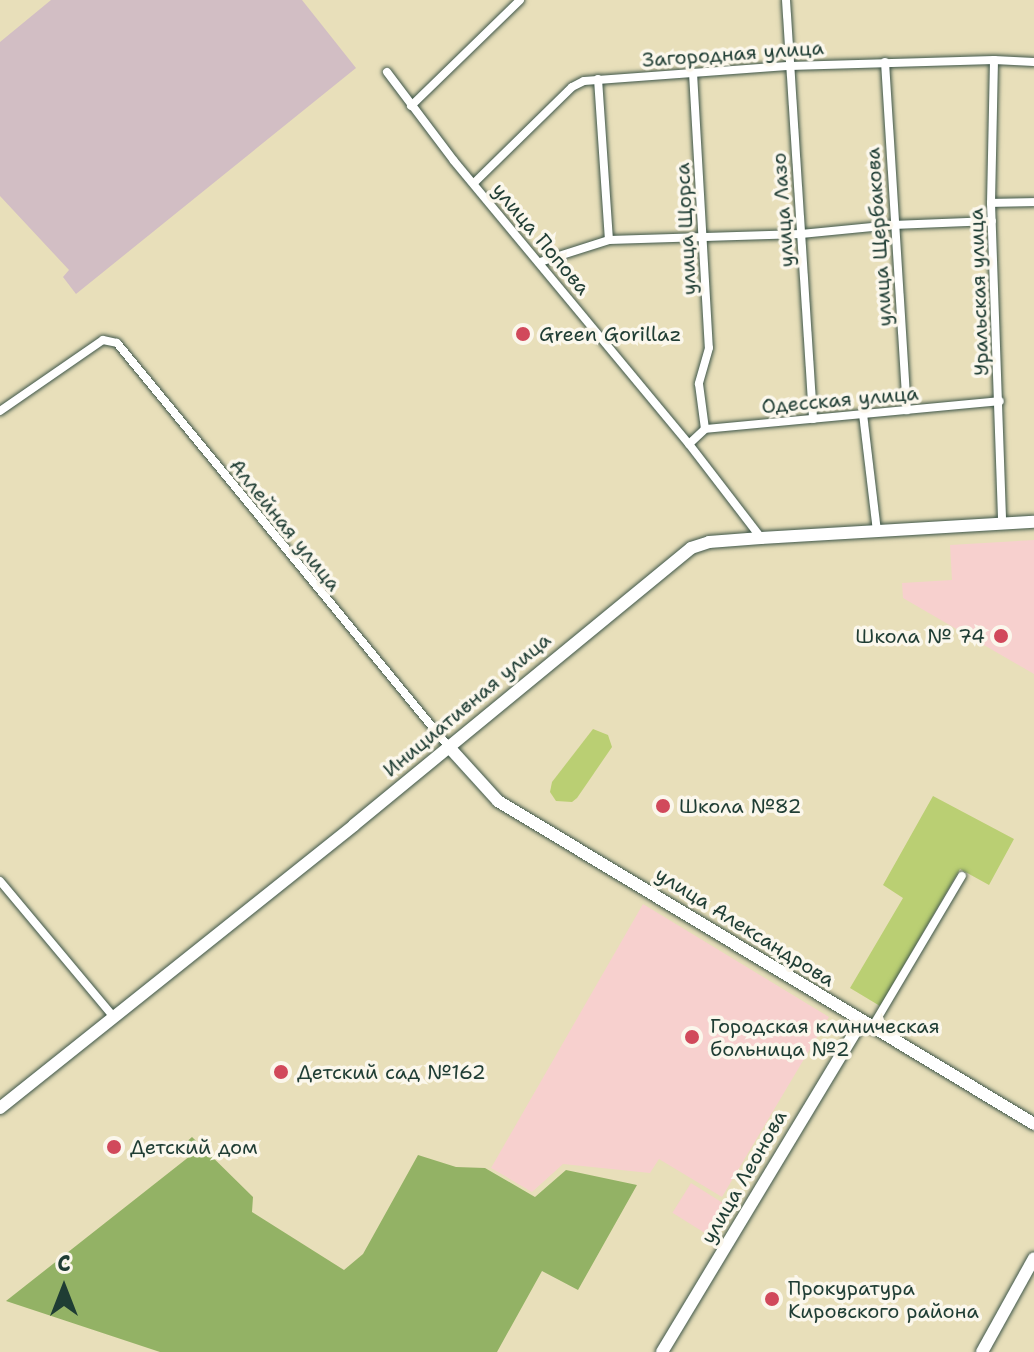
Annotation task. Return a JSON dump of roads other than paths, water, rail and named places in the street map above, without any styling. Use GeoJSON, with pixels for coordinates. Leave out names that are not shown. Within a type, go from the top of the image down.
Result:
{"type":"FeatureCollection","features":[{"type":"Feature","properties":{"kind":"main road","name":"Инициативная улица"},"geometry":{"type":"LineString","coordinates":[[0,1108],[691,548],[709,542],[761,538],[1034,522]]}},
{"type":"Feature","properties":{"kind":"main road","name":"улица Александрова"},"geometry":{"type":"LineString","coordinates":[[448,746],[498,801],[712,928],[866,1026],[1034,1124]]}},
{"type":"Feature","properties":{"kind":"main road","name":"улица Леонова"},"geometry":{"type":"LineString","coordinates":[[662,1352],[866,1026]]}},
{"type":"Feature","properties":{"kind":"main road"},"geometry":{"type":"LineString","coordinates":[[982,1352],[1034,1258]]}},
{"type":"Feature","properties":{"kind":"street"},"geometry":{"type":"LineString","coordinates":[[411,106],[520,0]]}},
{"type":"Feature","properties":{"kind":"street","name":"улица Лазо"},"geometry":{"type":"LineString","coordinates":[[786,0],[813,419]]}},
{"type":"Feature","properties":{"kind":"street","name":"Уральская улица"},"geometry":{"type":"LineString","coordinates":[[994,60],[991,203],[1002,524]]}},
{"type":"Feature","properties":{"kind":"street","name":"Загородная улица"},"geometry":{"type":"LineString","coordinates":[[474,183],[572,87],[598,79],[885,62],[1034,62]]}},
{"type":"Feature","properties":{"kind":"street","name":"улица Щербакова"},"geometry":{"type":"LineString","coordinates":[[885,62],[907,410]]}},
{"type":"Feature","properties":{"kind":"street","name":"улица Попова"},"geometry":{"type":"LineString","coordinates":[[387,72],[411,106],[689,444],[761,538]]}},
{"type":"Feature","properties":{"kind":"street","name":"улица Щорса"},"geometry":{"type":"LineString","coordinates":[[693,73],[709,348],[699,384],[705,429]]}},
{"type":"Feature","properties":{"kind":"street"},"geometry":{"type":"LineString","coordinates":[[598,79],[609,240]]}},
{"type":"Feature","properties":{"kind":"street"},"geometry":{"type":"LineString","coordinates":[[991,203],[1034,202]]}},
{"type":"Feature","properties":{"kind":"street"},"geometry":{"type":"LineString","coordinates":[[540,262],[609,240],[801,234],[893,225],[992,221]]}},
{"type":"Feature","properties":{"kind":"street","name":"Аллейная улица"},"geometry":{"type":"LineString","coordinates":[[0,411],[103,340],[117,343],[448,746]]}},
{"type":"Feature","properties":{"kind":"street","name":"Одесская улица"},"geometry":{"type":"LineString","coordinates":[[705,429],[1000,401]]}},
{"type":"Feature","properties":{"kind":"street"},"geometry":{"type":"LineString","coordinates":[[863,414],[877,533]]}},
{"type":"Feature","properties":{"kind":"street"},"geometry":{"type":"LineString","coordinates":[[689,444],[705,429]]}},
{"type":"Feature","properties":{"kind":"street","name":"улица Леонова"},"geometry":{"type":"LineString","coordinates":[[866,1026],[962,876]]}},
{"type":"Feature","properties":{"kind":"street"},"geometry":{"type":"LineString","coordinates":[[0,881],[113,1016]]}},
{"type":"Feature","properties":{"kind":"place","name":"Green Gorillaz"},"geometry":{"type":"Point","coordinates":[523,334]}},
{"type":"Feature","properties":{"kind":"place","name":"Школа № 74"},"geometry":{"type":"Point","coordinates":[1001,636]}},
{"type":"Feature","properties":{"kind":"place","name":"Школа №82"},"geometry":{"type":"Point","coordinates":[663,806]}},
{"type":"Feature","properties":{"kind":"place","name":"Городская клиническая больница №2"},"geometry":{"type":"Point","coordinates":[692,1037]}},
{"type":"Feature","properties":{"kind":"place","name":"Детский сад №162"},"geometry":{"type":"Point","coordinates":[281,1072]}},
{"type":"Feature","properties":{"kind":"place","name":"Детский дом"},"geometry":{"type":"Point","coordinates":[114,1147]}},
{"type":"Feature","properties":{"kind":"place","name":"Прокуратура Кировского района"},"geometry":{"type":"Point","coordinates":[772,1299]}}]}
